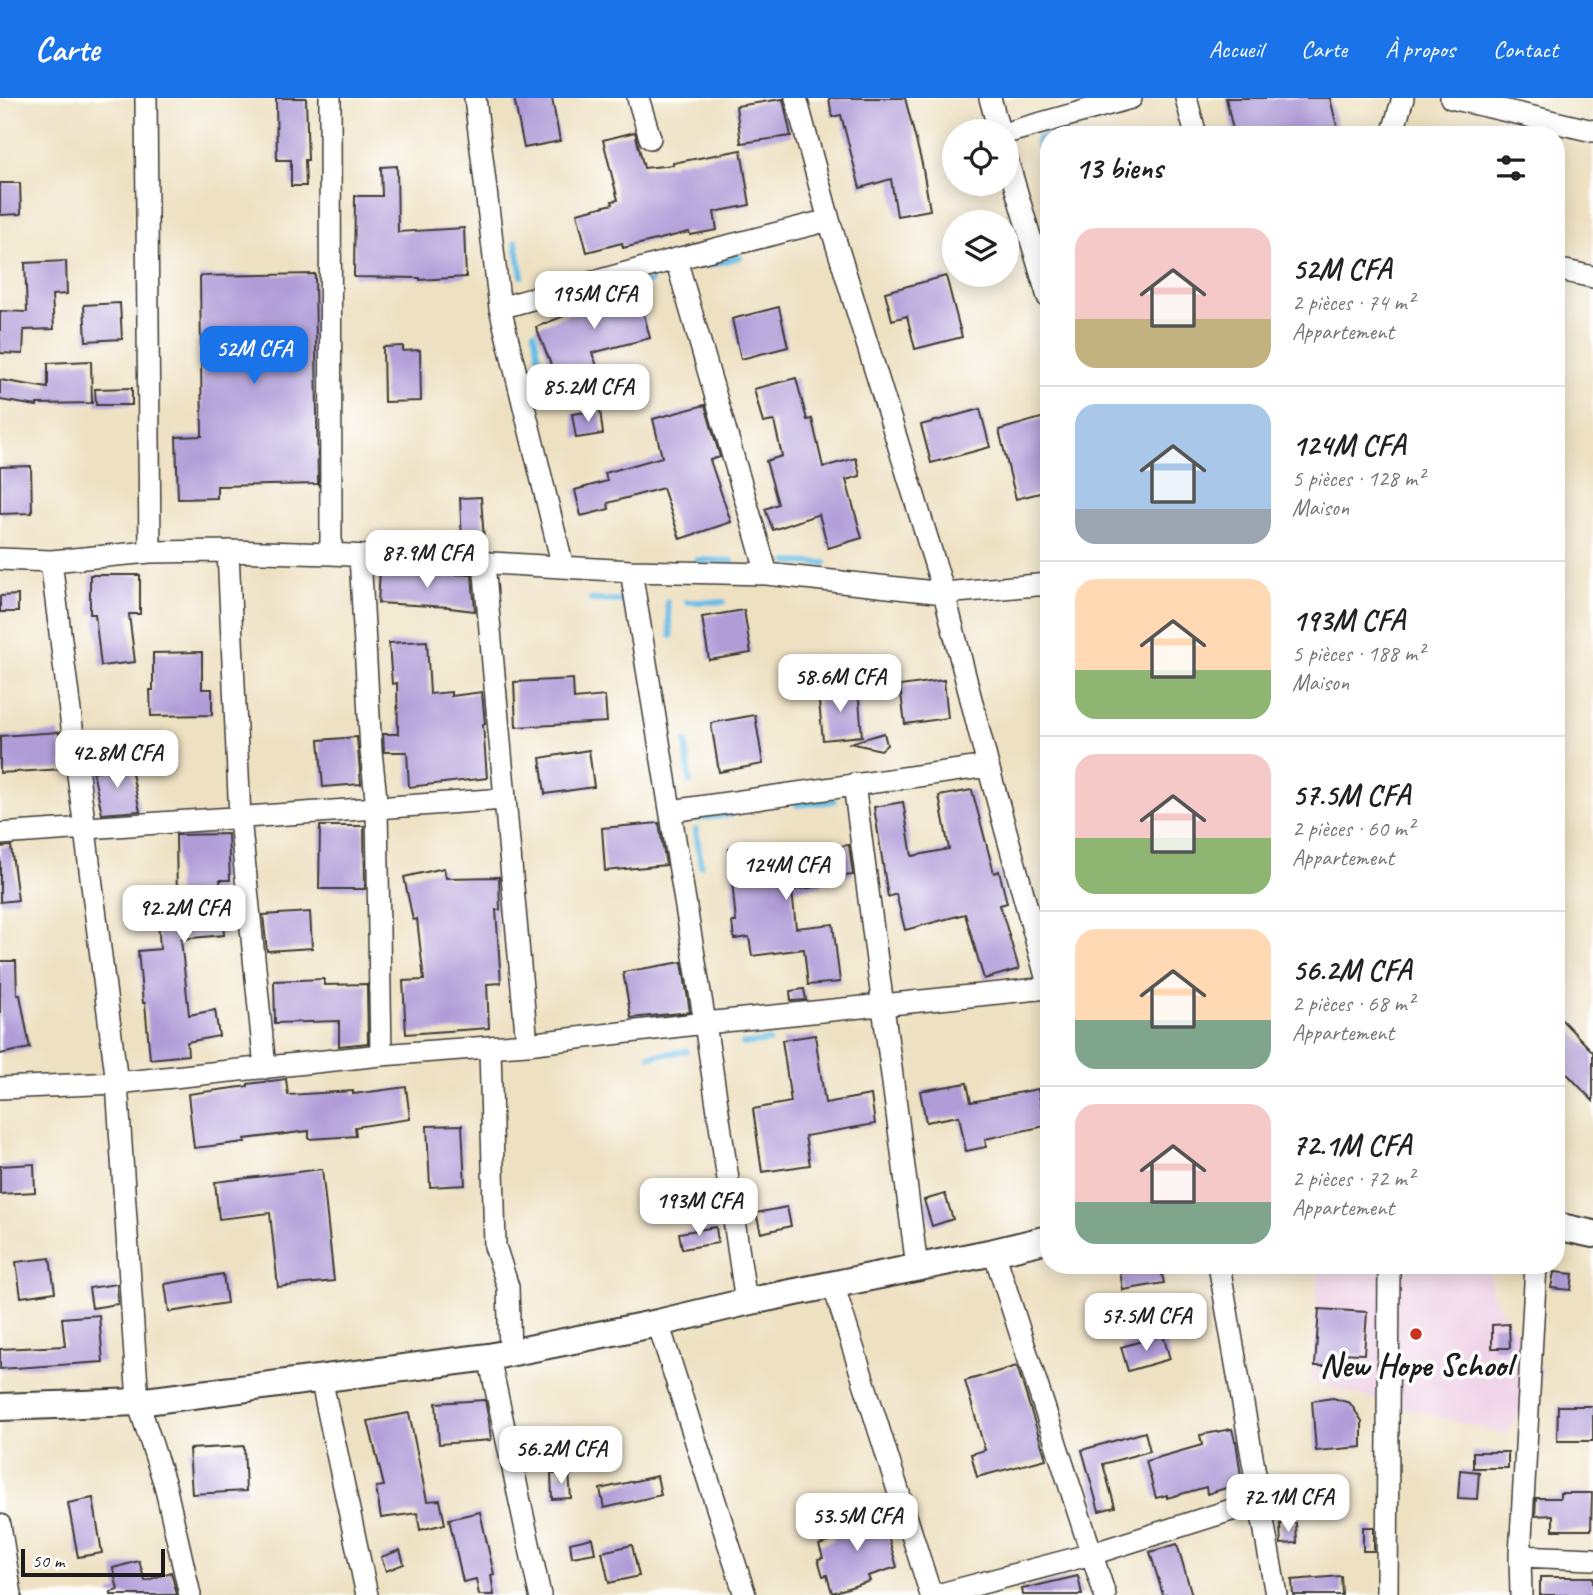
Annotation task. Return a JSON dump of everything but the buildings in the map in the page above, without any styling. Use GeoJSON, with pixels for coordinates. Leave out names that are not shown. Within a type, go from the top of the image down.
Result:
{"type":"FeatureCollection","features":[{"type":"Feature","properties":{"kind":"main road"},"geometry":{"type":"LineString","coordinates":[[1565,1228],[1593,1234]]}},
{"type":"Feature","properties":{"kind":"main road"},"geometry":{"type":"LineString","coordinates":[[0,1408],[138,1402],[499,1354],[658,1323],[1040,1241]]}},
{"type":"Feature","properties":{"kind":"street"},"geometry":{"type":"LineString","coordinates":[[146,98],[150,552]]}},
{"type":"Feature","properties":{"kind":"street"},"geometry":{"type":"LineString","coordinates":[[330,98],[331,554]]}},
{"type":"Feature","properties":{"kind":"street"},"geometry":{"type":"LineString","coordinates":[[475,98],[500,308],[563,567]]}},
{"type":"Feature","properties":{"kind":"street"},"geometry":{"type":"LineString","coordinates":[[638,98],[650,138]]}},
{"type":"Feature","properties":{"kind":"street"},"geometry":{"type":"LineString","coordinates":[[796,98],[829,220],[944,593],[1040,957]]}},
{"type":"Feature","properties":{"kind":"street"},"geometry":{"type":"LineString","coordinates":[[990,98],[996,119]]}},
{"type":"Feature","properties":{"kind":"street"},"geometry":{"type":"LineString","coordinates":[[1019,129],[1131,98]]}},
{"type":"Feature","properties":{"kind":"street"},"geometry":{"type":"LineString","coordinates":[[1186,98],[1194,126]]}},
{"type":"Feature","properties":{"kind":"street"},"geometry":{"type":"LineString","coordinates":[[1395,126],[1403,98]]}},
{"type":"Feature","properties":{"kind":"street"},"geometry":{"type":"LineString","coordinates":[[1451,98],[1593,131]]}},
{"type":"Feature","properties":{"kind":"street"},"geometry":{"type":"LineString","coordinates":[[1018,196],[1040,270]]}},
{"type":"Feature","properties":{"kind":"street"},"geometry":{"type":"LineString","coordinates":[[500,308],[829,220]]}},
{"type":"Feature","properties":{"kind":"street"},"geometry":{"type":"LineString","coordinates":[[676,259],[767,574]]}},
{"type":"Feature","properties":{"kind":"street"},"geometry":{"type":"LineString","coordinates":[[1565,271],[1593,277]]}},
{"type":"Feature","properties":{"kind":"street"},"geometry":{"type":"LineString","coordinates":[[228,551],[240,818],[265,1068]]}},
{"type":"Feature","properties":{"kind":"street"},"geometry":{"type":"LineString","coordinates":[[0,559],[51,561],[150,552],[228,551],[331,554],[631,571],[767,574],[944,593],[1040,585]]}},
{"type":"Feature","properties":{"kind":"street"},"geometry":{"type":"LineString","coordinates":[[360,556],[371,751],[377,808],[381,1055]]}},
{"type":"Feature","properties":{"kind":"street"},"geometry":{"type":"LineString","coordinates":[[51,561],[117,1083],[138,1402],[165,1485],[190,1595]]}},
{"type":"Feature","properties":{"kind":"street"},"geometry":{"type":"LineString","coordinates":[[484,563],[527,1044]]}},
{"type":"Feature","properties":{"kind":"street"},"geometry":{"type":"LineString","coordinates":[[631,571],[705,1023],[746,1302]]}},
{"type":"Feature","properties":{"kind":"street"},"geometry":{"type":"LineString","coordinates":[[671,811],[988,766]]}},
{"type":"Feature","properties":{"kind":"street"},"geometry":{"type":"LineString","coordinates":[[854,784],[917,1267]]}},
{"type":"Feature","properties":{"kind":"street"},"geometry":{"type":"LineString","coordinates":[[0,834],[505,799]]}},
{"type":"Feature","properties":{"kind":"street"},"geometry":{"type":"LineString","coordinates":[[0,1087],[117,1083],[381,1055],[527,1044],[1040,987]]}},
{"type":"Feature","properties":{"kind":"street"},"geometry":{"type":"LineString","coordinates":[[490,1047],[495,1246],[508,1287],[499,1354],[540,1595]]}},
{"type":"Feature","properties":{"kind":"street"},"geometry":{"type":"LineString","coordinates":[[994,1252],[1105,1595]]}},
{"type":"Feature","properties":{"kind":"street"},"geometry":{"type":"LineString","coordinates":[[1221,1274],[1276,1595]]}},
{"type":"Feature","properties":{"kind":"street"},"geometry":{"type":"LineString","coordinates":[[1387,1595],[1389,1274]]}},
{"type":"Feature","properties":{"kind":"street"},"geometry":{"type":"LineString","coordinates":[[1521,1595],[1520,1556],[1536,1274]]}},
{"type":"Feature","properties":{"kind":"street"},"geometry":{"type":"LineString","coordinates":[[833,1284],[931,1595]]}},
{"type":"Feature","properties":{"kind":"street"},"geometry":{"type":"LineString","coordinates":[[658,1323],[744,1595]]}},
{"type":"Feature","properties":{"kind":"street"},"geometry":{"type":"LineString","coordinates":[[321,1378],[367,1595]]}},
{"type":"Feature","properties":{"kind":"street"},"geometry":{"type":"LineString","coordinates":[[937,1595],[1092,1554],[1260,1501]]}},
{"type":"Feature","properties":{"kind":"street"},"geometry":{"type":"LineString","coordinates":[[0,1525],[11,1595]]}},
{"type":"Feature","properties":{"kind":"street"},"geometry":{"type":"LineString","coordinates":[[1520,1556],[1593,1559]]}},
{"type":"Feature","properties":{"kind":"shaded area","name":"New Hope School"},"geometry":{"type":"Polygon","coordinates":[[[1318,1274],[1489,1274],[1492,1296],[1544,1373],[1506,1435],[1311,1382],[1318,1274]]]}},
{"type":"Feature","properties":{"kind":"waterway"},"geometry":{"type":"LineString","coordinates":[[1037,142],[1040,151]]}},
{"type":"Feature","properties":{"kind":"waterway"},"geometry":{"type":"LineString","coordinates":[[516,242],[522,276]]}},
{"type":"Feature","properties":{"kind":"waterway"},"geometry":{"type":"LineString","coordinates":[[706,266],[740,257]]}},
{"type":"Feature","properties":{"kind":"waterway"},"geometry":{"type":"LineString","coordinates":[[629,287],[651,281]]}},
{"type":"Feature","properties":{"kind":"waterway"},"geometry":{"type":"LineString","coordinates":[[534,332],[543,377]]}},
{"type":"Feature","properties":{"kind":"waterway"},"geometry":{"type":"LineString","coordinates":[[697,560],[732,561]]}},
{"type":"Feature","properties":{"kind":"waterway"},"geometry":{"type":"LineString","coordinates":[[788,562],[825,563]]}},
{"type":"Feature","properties":{"kind":"waterway"},"geometry":{"type":"LineString","coordinates":[[591,600],[632,601]]}},
{"type":"Feature","properties":{"kind":"waterway"},"geometry":{"type":"LineString","coordinates":[[667,602],[671,636]]}},
{"type":"Feature","properties":{"kind":"waterway"},"geometry":{"type":"LineString","coordinates":[[687,602],[723,602]]}},
{"type":"Feature","properties":{"kind":"waterway"},"geometry":{"type":"LineString","coordinates":[[686,742],[690,782]]}},
{"type":"Feature","properties":{"kind":"waterway"},"geometry":{"type":"LineString","coordinates":[[797,805],[834,801]]}},
{"type":"Feature","properties":{"kind":"waterway"},"geometry":{"type":"LineString","coordinates":[[695,819],[730,815]]}},
{"type":"Feature","properties":{"kind":"waterway"},"geometry":{"type":"LineString","coordinates":[[696,830],[701,865]]}},
{"type":"Feature","properties":{"kind":"waterway"},"geometry":{"type":"LineString","coordinates":[[743,1044],[769,1041]]}},
{"type":"Feature","properties":{"kind":"waterway"},"geometry":{"type":"LineString","coordinates":[[650,1056],[687,1051]]}},
{"type":"Feature","properties":{"kind":"place","name":"New Hope School"},"geometry":{"type":"Point","coordinates":[1416,1334]}}]}
